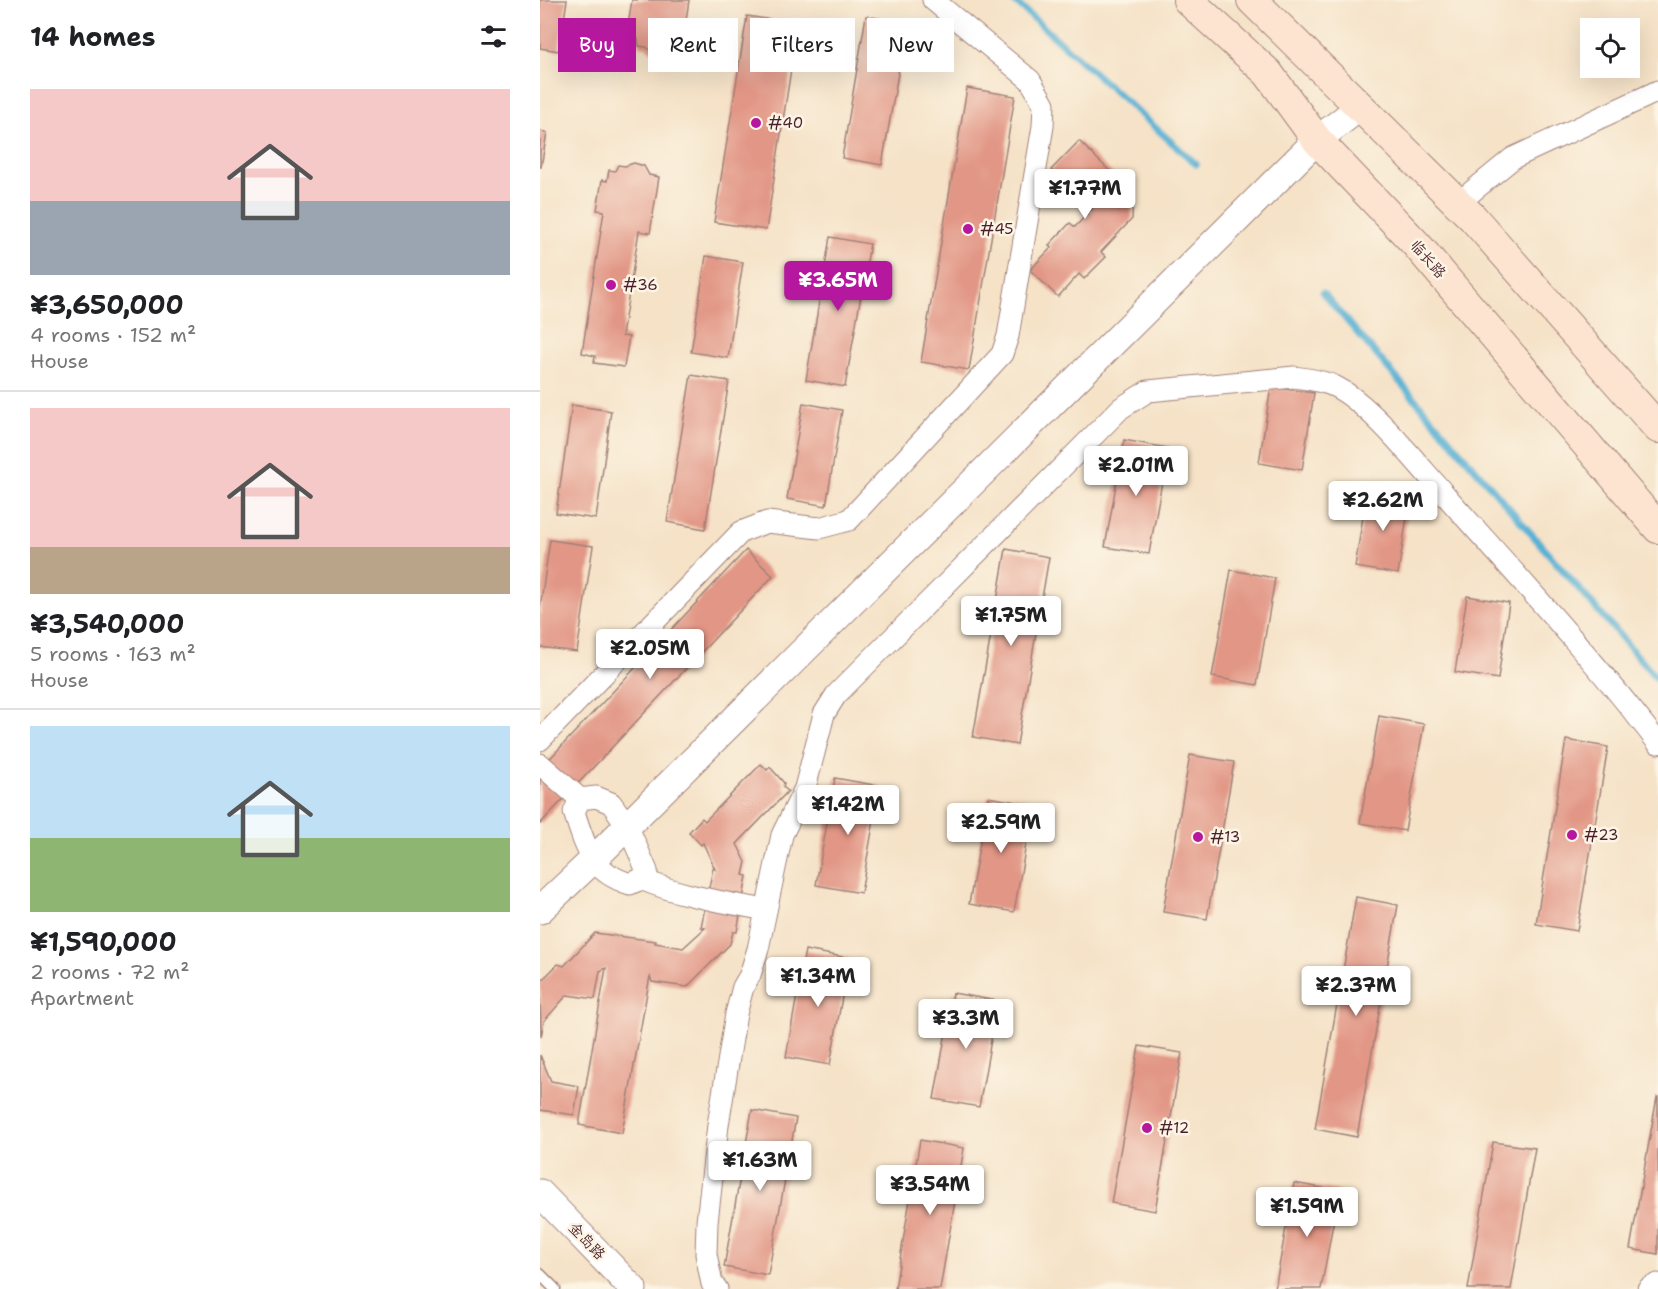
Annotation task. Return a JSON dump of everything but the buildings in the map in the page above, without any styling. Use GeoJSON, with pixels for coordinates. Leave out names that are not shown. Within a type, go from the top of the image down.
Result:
{"type":"FeatureCollection","features":[{"type":"Feature","properties":{"kind":"main road","name":"临长路"},"geometry":{"type":"LineString","coordinates":[[1188,0],[1268,73],[1317,140],[1416,244],[1658,528]]}},
{"type":"Feature","properties":{"kind":"main road"},"geometry":{"type":"LineString","coordinates":[[1252,0],[1458,204],[1658,428]]}},
{"type":"Feature","properties":{"kind":"street"},"geometry":{"type":"LineString","coordinates":[[540,740],[741,532],[767,522],[819,528],[849,520],[1002,354],[1008,336],[1043,126],[1044,104],[1030,80],[933,0]]}},
{"type":"Feature","properties":{"kind":"street"},"geometry":{"type":"LineString","coordinates":[[1458,204],[1514,158],[1658,91]]}},
{"type":"Feature","properties":{"kind":"street"},"geometry":{"type":"LineString","coordinates":[[540,910],[1317,140],[1359,106]]}},
{"type":"Feature","properties":{"kind":"street"},"geometry":{"type":"LineString","coordinates":[[717,1289],[712,1284],[706,1254],[707,1222],[718,1125],[736,1014],[743,987],[750,975],[758,949],[782,835],[805,788],[824,714],[836,695],[1121,408],[1148,391],[1294,377],[1312,379],[1334,386],[1368,411],[1416,463],[1560,624],[1658,743]]}},
{"type":"Feature","properties":{"kind":"street"},"geometry":{"type":"LineString","coordinates":[[540,764],[580,800]]}},
{"type":"Feature","properties":{"kind":"street"},"geometry":{"type":"LineString","coordinates":[[596,796],[611,803],[627,825],[647,871],[641,879],[630,884],[606,875],[593,860],[574,812],[580,800],[596,796]]}},
{"type":"Feature","properties":{"kind":"street"},"geometry":{"type":"LineString","coordinates":[[641,879],[697,898],[766,910]]}},
{"type":"Feature","properties":{"kind":"street","name":"金岛路"},"geometry":{"type":"LineString","coordinates":[[540,1193],[633,1289]]}},
{"type":"Feature","properties":{"kind":"street"},"geometry":{"type":"LineString","coordinates":[[1648,1289],[1658,1284]]}},
{"type":"Feature","properties":{"kind":"lane"},"geometry":{"type":"LineString","coordinates":[[540,1274],[555,1289]]}},
{"type":"Feature","properties":{"kind":"waterway"},"geometry":{"type":"LineString","coordinates":[[1013,0],[1196,164]]}},
{"type":"Feature","properties":{"kind":"waterway"},"geometry":{"type":"LineString","coordinates":[[1323,293],[1658,680]]}},
{"type":"Feature","properties":{"kind":"place","name":"#40"},"geometry":{"type":"Point","coordinates":[756,123]}},
{"type":"Feature","properties":{"kind":"place","name":"#45"},"geometry":{"type":"Point","coordinates":[968,229]}},
{"type":"Feature","properties":{"kind":"place","name":"#36"},"geometry":{"type":"Point","coordinates":[611,285]}},
{"type":"Feature","properties":{"kind":"place","name":"#23"},"geometry":{"type":"Point","coordinates":[1572,835]}},
{"type":"Feature","properties":{"kind":"place","name":"#13"},"geometry":{"type":"Point","coordinates":[1198,837]}},
{"type":"Feature","properties":{"kind":"place","name":"#12"},"geometry":{"type":"Point","coordinates":[1147,1128]}}]}
